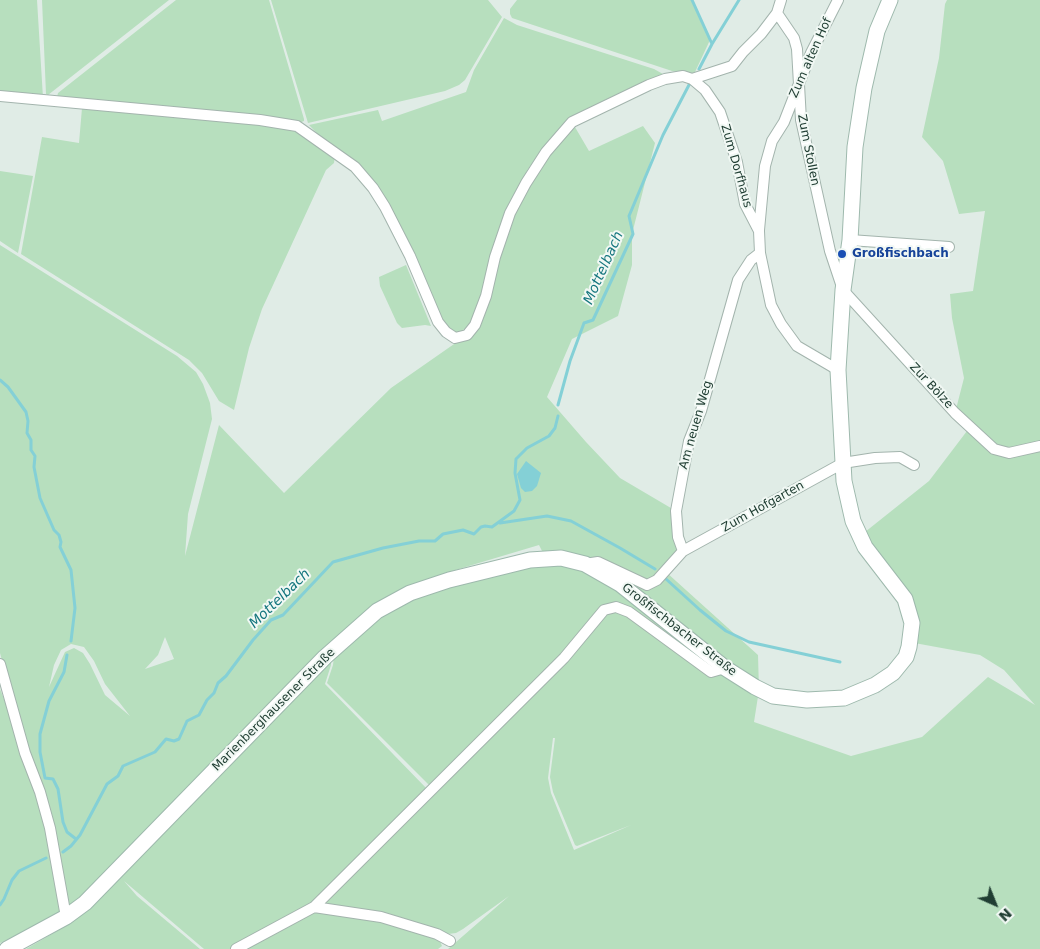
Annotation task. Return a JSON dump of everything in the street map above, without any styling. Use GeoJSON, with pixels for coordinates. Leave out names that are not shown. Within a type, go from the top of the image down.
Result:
{"type":"FeatureCollection","features":[{"type":"Feature","properties":{"kind":"main road","name":"Großfischbacher Straße"},"geometry":{"type":"LineString","coordinates":[[586,564],[620,584],[725,668],[773,696],[807,700],[844,698],[875,685],[893,673],[906,658],[912,624],[905,599],[865,547],[853,521],[844,481],[838,370],[843,290],[850,240],[855,147],[864,88],[877,31],[890,0]]}},
{"type":"Feature","properties":{"kind":"main road","name":"Marienberghausener Straße"},"geometry":{"type":"LineString","coordinates":[[7,949],[66,917],[85,903],[325,657],[377,611],[410,593],[449,580],[530,560],[561,558],[586,564]]}},
{"type":"Feature","properties":{"kind":"street"},"geometry":{"type":"LineString","coordinates":[[0,96],[260,120],[297,126],[355,167],[373,188],[410,256],[438,322],[446,332],[455,338],[467,335],[475,326],[486,296],[495,257],[510,213],[546,152],[572,122],[664,79],[683,76],[692,79],[732,66],[742,52],[761,34],[778,13],[781,0]]}},
{"type":"Feature","properties":{"kind":"street","name":"Zum alten Hof"},"geometry":{"type":"LineString","coordinates":[[759,231],[765,166],[772,141],[784,122],[811,53],[838,0]]}},
{"type":"Feature","properties":{"kind":"street","name":"Zum Stollen"},"geometry":{"type":"LineString","coordinates":[[778,13],[794,38],[797,49],[801,120],[830,251],[843,290]]}},
{"type":"Feature","properties":{"kind":"street","name":"Zum Dorfhaus"},"geometry":{"type":"LineString","coordinates":[[692,79],[705,90],[720,112],[737,162],[746,204],[759,231],[760,252],[771,305],[781,324],[797,346],[838,370]]}},
{"type":"Feature","properties":{"kind":"street"},"geometry":{"type":"LineString","coordinates":[[850,240],[949,247]]}},
{"type":"Feature","properties":{"kind":"street","name":"Am neuen Weg"},"geometry":{"type":"LineString","coordinates":[[683,552],[678,537],[676,511],[690,441],[701,411],[738,280],[751,260],[760,252]]}},
{"type":"Feature","properties":{"kind":"street","name":"Zur Bölze"},"geometry":{"type":"LineString","coordinates":[[843,290],[949,407],[994,450],[1010,453],[1037,447]]}},
{"type":"Feature","properties":{"kind":"street"},"geometry":{"type":"LineString","coordinates":[[843,463],[874,458],[900,457],[914,465]]}},
{"type":"Feature","properties":{"kind":"street","name":"Zum Hofgarten"},"geometry":{"type":"LineString","coordinates":[[683,552],[843,463]]}},
{"type":"Feature","properties":{"kind":"street"},"geometry":{"type":"LineString","coordinates":[[586,564],[598,562],[647,585],[657,580],[683,552]]}},
{"type":"Feature","properties":{"kind":"street"},"geometry":{"type":"LineString","coordinates":[[236,949],[314,907],[564,658],[604,610],[616,607],[629,612],[710,672],[725,668]]}},
{"type":"Feature","properties":{"kind":"street"},"geometry":{"type":"LineString","coordinates":[[0,664],[25,753],[40,792],[50,828],[66,917]]}},
{"type":"Feature","properties":{"kind":"street"},"geometry":{"type":"LineString","coordinates":[[314,907],[381,917],[438,934],[450,941]]}},
{"type":"Feature","properties":{"kind":"green space"},"geometry":{"type":"Polygon","coordinates":[[[0,0],[37,0],[43,98],[0,92],[0,0]]]}},
{"type":"Feature","properties":{"kind":"green space"},"geometry":{"type":"Polygon","coordinates":[[[42,0],[169,0],[48,95],[46,94],[42,0]]]}},
{"type":"Feature","properties":{"kind":"green space"},"geometry":{"type":"Polygon","coordinates":[[[176,0],[269,0],[304,121],[299,123],[57,97],[58,93],[176,0]]]}},
{"type":"Feature","properties":{"kind":"green space"},"geometry":{"type":"Polygon","coordinates":[[[271,0],[488,0],[502,17],[465,80],[459,85],[445,91],[308,123],[271,0]]]}},
{"type":"Feature","properties":{"kind":"green space"},"geometry":{"type":"Polygon","coordinates":[[[517,0],[692,0],[710,40],[695,72],[689,74],[672,71],[512,18],[510,9],[517,0]]]}},
{"type":"Feature","properties":{"kind":"green space"},"geometry":{"type":"Polygon","coordinates":[[[947,0],[1040,0],[1040,949],[448,949],[509,896],[463,929],[456,933],[448,934],[326,904],[431,787],[327,683],[334,656],[369,624],[413,596],[548,563],[539,545],[452,571],[398,592],[82,897],[52,918],[0,943],[0,689],[14,724],[18,720],[0,653],[0,245],[177,356],[196,372],[210,403],[212,419],[188,514],[185,556],[219,425],[284,493],[391,388],[467,335],[475,326],[510,213],[572,122],[589,151],[643,126],[655,143],[632,234],[632,265],[618,316],[572,339],[547,397],[620,478],[676,511],[683,551],[666,572],[758,655],[759,690],[754,722],[851,756],[922,737],[988,677],[1035,705],[1004,670],[980,655],[909,642],[912,623],[860,536],[929,481],[970,427],[955,413],[964,378],[952,318],[950,294],[973,291],[985,211],[959,214],[943,161],[922,137],[939,58],[947,0]],[[165,637],[158,655],[145,669],[174,659],[165,637]],[[71,644],[61,650],[54,665],[49,687],[65,652],[74,648],[83,653],[105,695],[130,716],[105,684],[94,661],[84,647],[71,644]],[[553,738],[548,778],[551,793],[574,850],[631,825],[577,846],[575,845],[553,792],[550,777],[555,738],[553,738]]]}},
{"type":"Feature","properties":{"kind":"green space"},"geometry":{"type":"Polygon","coordinates":[[[504,18],[517,25],[654,69],[663,74],[566,122],[550,139],[528,169],[501,223],[502,234],[484,297],[470,325],[459,333],[451,331],[445,326],[387,205],[309,125],[378,110],[382,121],[466,92],[474,70],[504,18]]]}},
{"type":"Feature","properties":{"kind":"green space"},"geometry":{"type":"Polygon","coordinates":[[[82,108],[254,123],[298,131],[335,155],[334,163],[326,170],[262,309],[249,348],[234,410],[219,401],[202,373],[189,360],[21,254],[42,137],[79,143],[82,108]]]}},
{"type":"Feature","properties":{"kind":"green space"},"geometry":{"type":"Polygon","coordinates":[[[0,171],[33,176],[18,253],[0,241],[0,171]]]}},
{"type":"Feature","properties":{"kind":"green space"},"geometry":{"type":"Polygon","coordinates":[[[406,265],[431,326],[402,328],[397,323],[380,286],[379,277],[406,265]]]}},
{"type":"Feature","properties":{"kind":"green space"},"geometry":{"type":"Polygon","coordinates":[[[331,658],[331,665],[325,684],[428,790],[317,900],[232,949],[204,949],[124,881],[137,896],[200,949],[26,949],[71,923],[102,897],[119,877],[331,658]]]}},
{"type":"Feature","properties":{"kind":"green space"},"geometry":{"type":"Polygon","coordinates":[[[312,910],[380,920],[439,939],[442,946],[438,949],[240,949],[312,910]]]}},
{"type":"Feature","properties":{"kind":"water"},"geometry":{"type":"Polygon","coordinates":[[[526,461],[541,473],[537,486],[532,491],[525,492],[521,488],[517,474],[526,461]]]}},
{"type":"Feature","properties":{"kind":"waterway","name":"Mottelbach"},"geometry":{"type":"LineString","coordinates":[[692,0],[712,44],[699,69]]}},
{"type":"Feature","properties":{"kind":"waterway"},"geometry":{"type":"LineString","coordinates":[[712,44],[739,0]]}},
{"type":"Feature","properties":{"kind":"waterway","name":"Mottelbach"},"geometry":{"type":"LineString","coordinates":[[558,405],[570,361],[584,323],[593,320],[633,234],[629,216],[663,135],[690,83]]}},
{"type":"Feature","properties":{"kind":"waterway"},"geometry":{"type":"LineString","coordinates":[[0,380],[8,387],[26,412],[28,421],[27,433],[31,440],[31,450],[35,456],[34,467],[40,498],[54,530],[59,535],[60,547],[71,570],[75,608],[71,641]]}},
{"type":"Feature","properties":{"kind":"waterway","name":"Mottelbach"},"geometry":{"type":"LineString","coordinates":[[63,852],[80,835],[107,784],[118,776],[123,766],[155,752],[166,739],[174,741],[179,739],[187,721],[199,715],[207,700],[214,693],[218,683],[226,676],[253,640],[271,620],[283,615],[333,562],[383,548],[419,541],[435,541],[443,534],[463,530],[474,534],[481,527],[492,527],[514,511],[520,500],[515,473],[516,459],[527,448],[549,436],[555,428],[558,416]]}},
{"type":"Feature","properties":{"kind":"waterway"},"geometry":{"type":"LineString","coordinates":[[500,523],[547,516],[571,521],[655,569]]}},
{"type":"Feature","properties":{"kind":"waterway"},"geometry":{"type":"LineString","coordinates":[[666,579],[726,631],[749,642],[840,662]]}},
{"type":"Feature","properties":{"kind":"waterway"},"geometry":{"type":"LineString","coordinates":[[67,655],[64,672],[49,701],[40,734],[40,752],[45,778],[53,779],[58,789],[63,822],[67,832],[76,839]]}},
{"type":"Feature","properties":{"kind":"waterway","name":"Mottelbach"},"geometry":{"type":"LineString","coordinates":[[0,905],[12,880],[19,871],[46,858]]}},
{"type":"Feature","properties":{"kind":"place","name":"Großfischbach"},"geometry":{"type":"Point","coordinates":[842,254]}}]}
